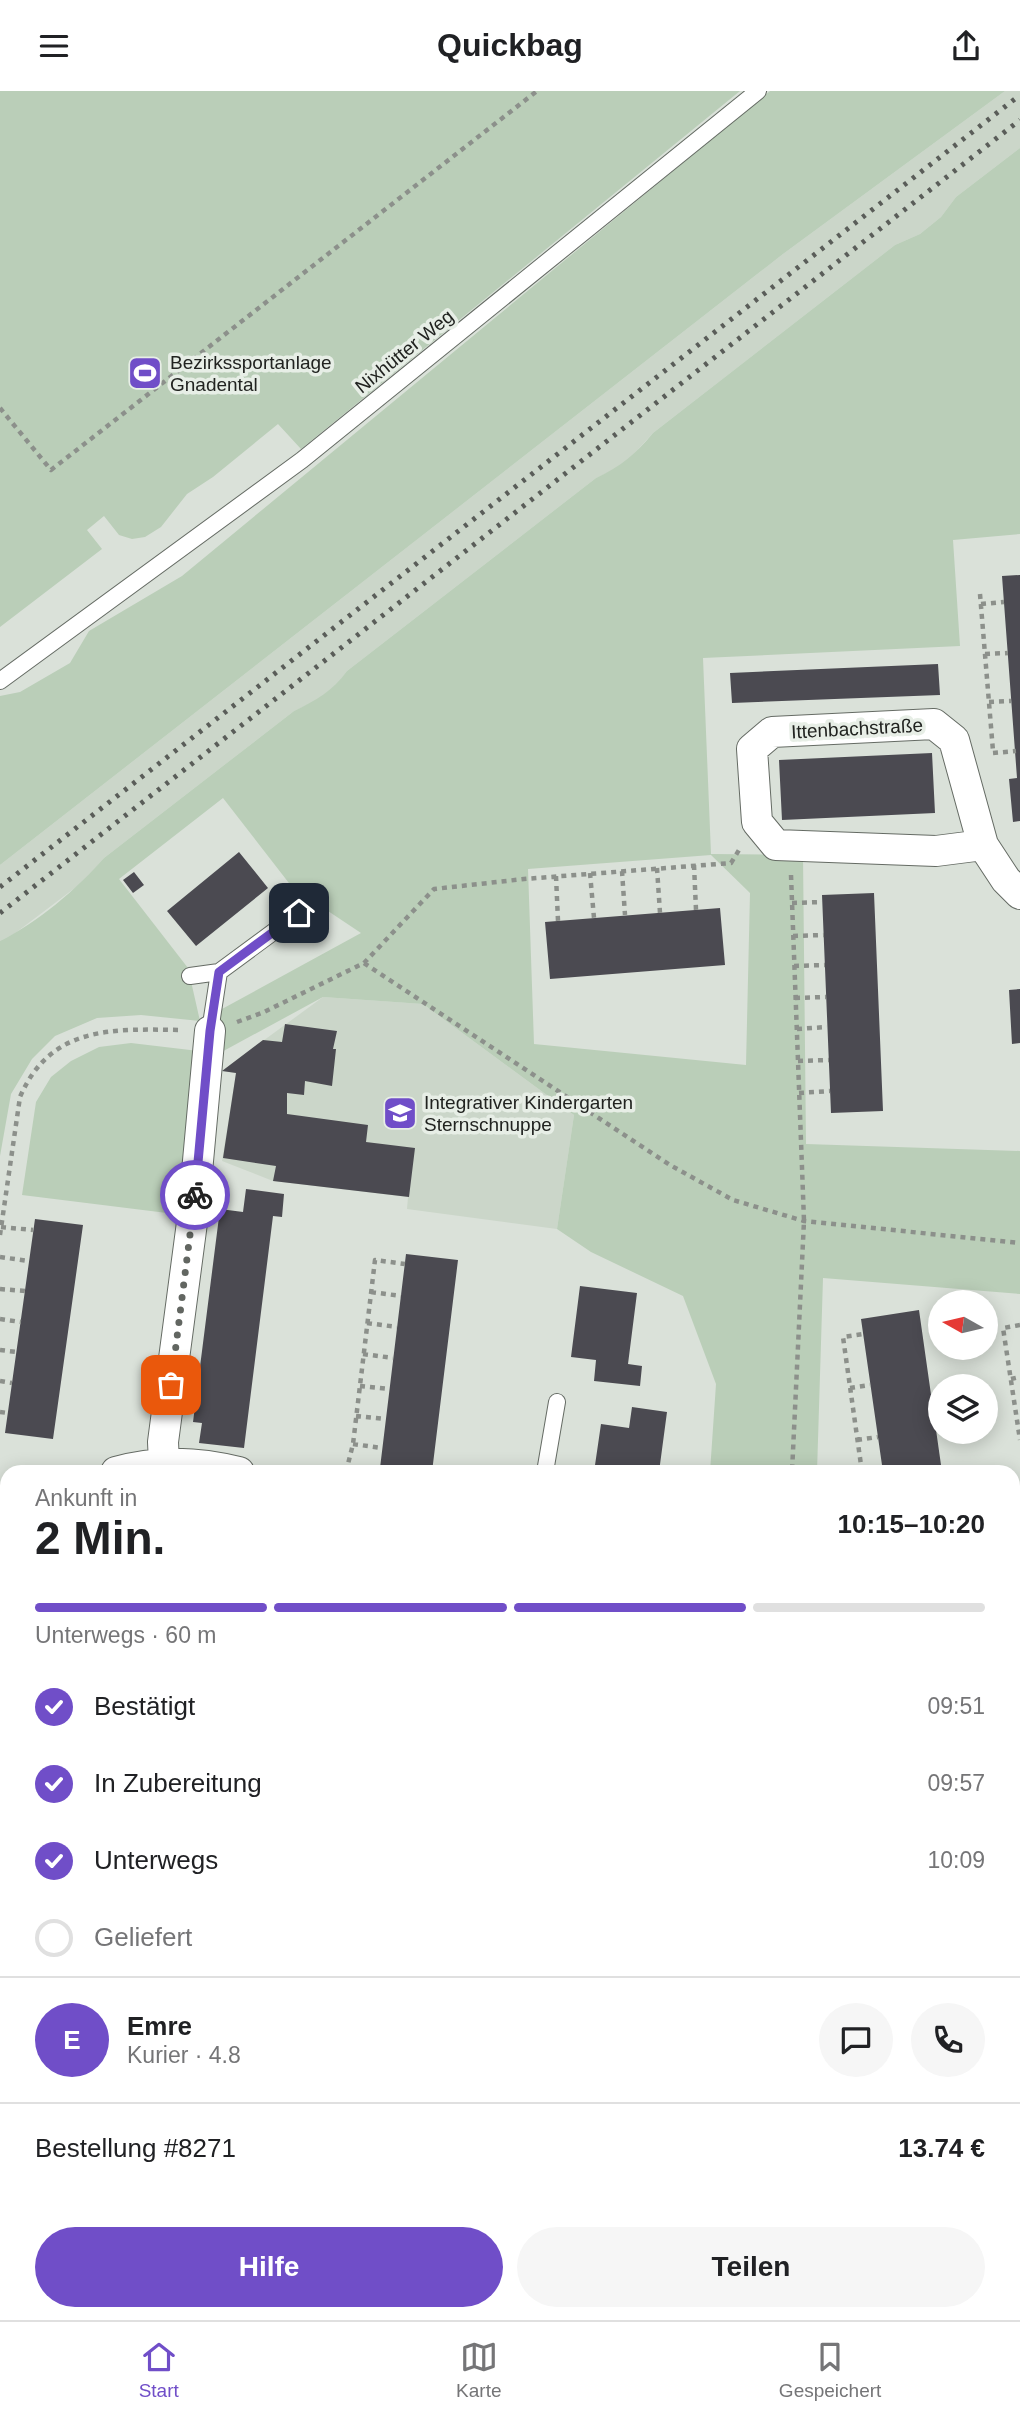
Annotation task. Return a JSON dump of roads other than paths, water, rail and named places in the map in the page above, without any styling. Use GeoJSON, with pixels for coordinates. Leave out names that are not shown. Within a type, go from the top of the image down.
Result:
{"type":"FeatureCollection","features":[{"type":"Feature","properties":{"kind":"street","name":"Ittenbachstraße"},"geometry":{"type":"LineString","coordinates":[[983,845],[936,851],[776,845],[757,822],[752,749],[772,731],[934,724],[954,740],[983,845],[1006,880],[1020,894]]}},
{"type":"Feature","properties":{"kind":"street"},"geometry":{"type":"LineString","coordinates":[[164,1463],[163,1442],[193,1215],[210,1031]]}},
{"type":"Feature","properties":{"kind":"street"},"geometry":{"type":"LineString","coordinates":[[139,1465],[199,1465]]}},
{"type":"Feature","properties":{"kind":"lane","name":"Nixhütter Weg"},"geometry":{"type":"LineString","coordinates":[[0,681],[302,460],[758,91]]}},
{"type":"Feature","properties":{"kind":"lane"},"geometry":{"type":"LineString","coordinates":[[190,976],[219,972],[299,913],[285,892]]}},
{"type":"Feature","properties":{"kind":"lane"},"geometry":{"type":"LineString","coordinates":[[210,1031],[219,972]]}},
{"type":"Feature","properties":{"kind":"lane"},"geometry":{"type":"LineString","coordinates":[[546,1465],[556,1402]]}},
{"type":"Feature","properties":{"kind":"railway"},"geometry":{"type":"LineString","coordinates":[[0,887],[1020,95]]}},
{"type":"Feature","properties":{"kind":"railway"},"geometry":{"type":"LineString","coordinates":[[0,913],[1020,120]]}},
{"type":"Feature","properties":{"kind":"place","name":"Bezirkssportanlage Gnadental"},"geometry":{"type":"Point","coordinates":[145,373]}},
{"type":"Feature","properties":{"kind":"place","name":"Integrativer Kindergarten Sternschnuppe"},"geometry":{"type":"Point","coordinates":[400,1113]}}]}
